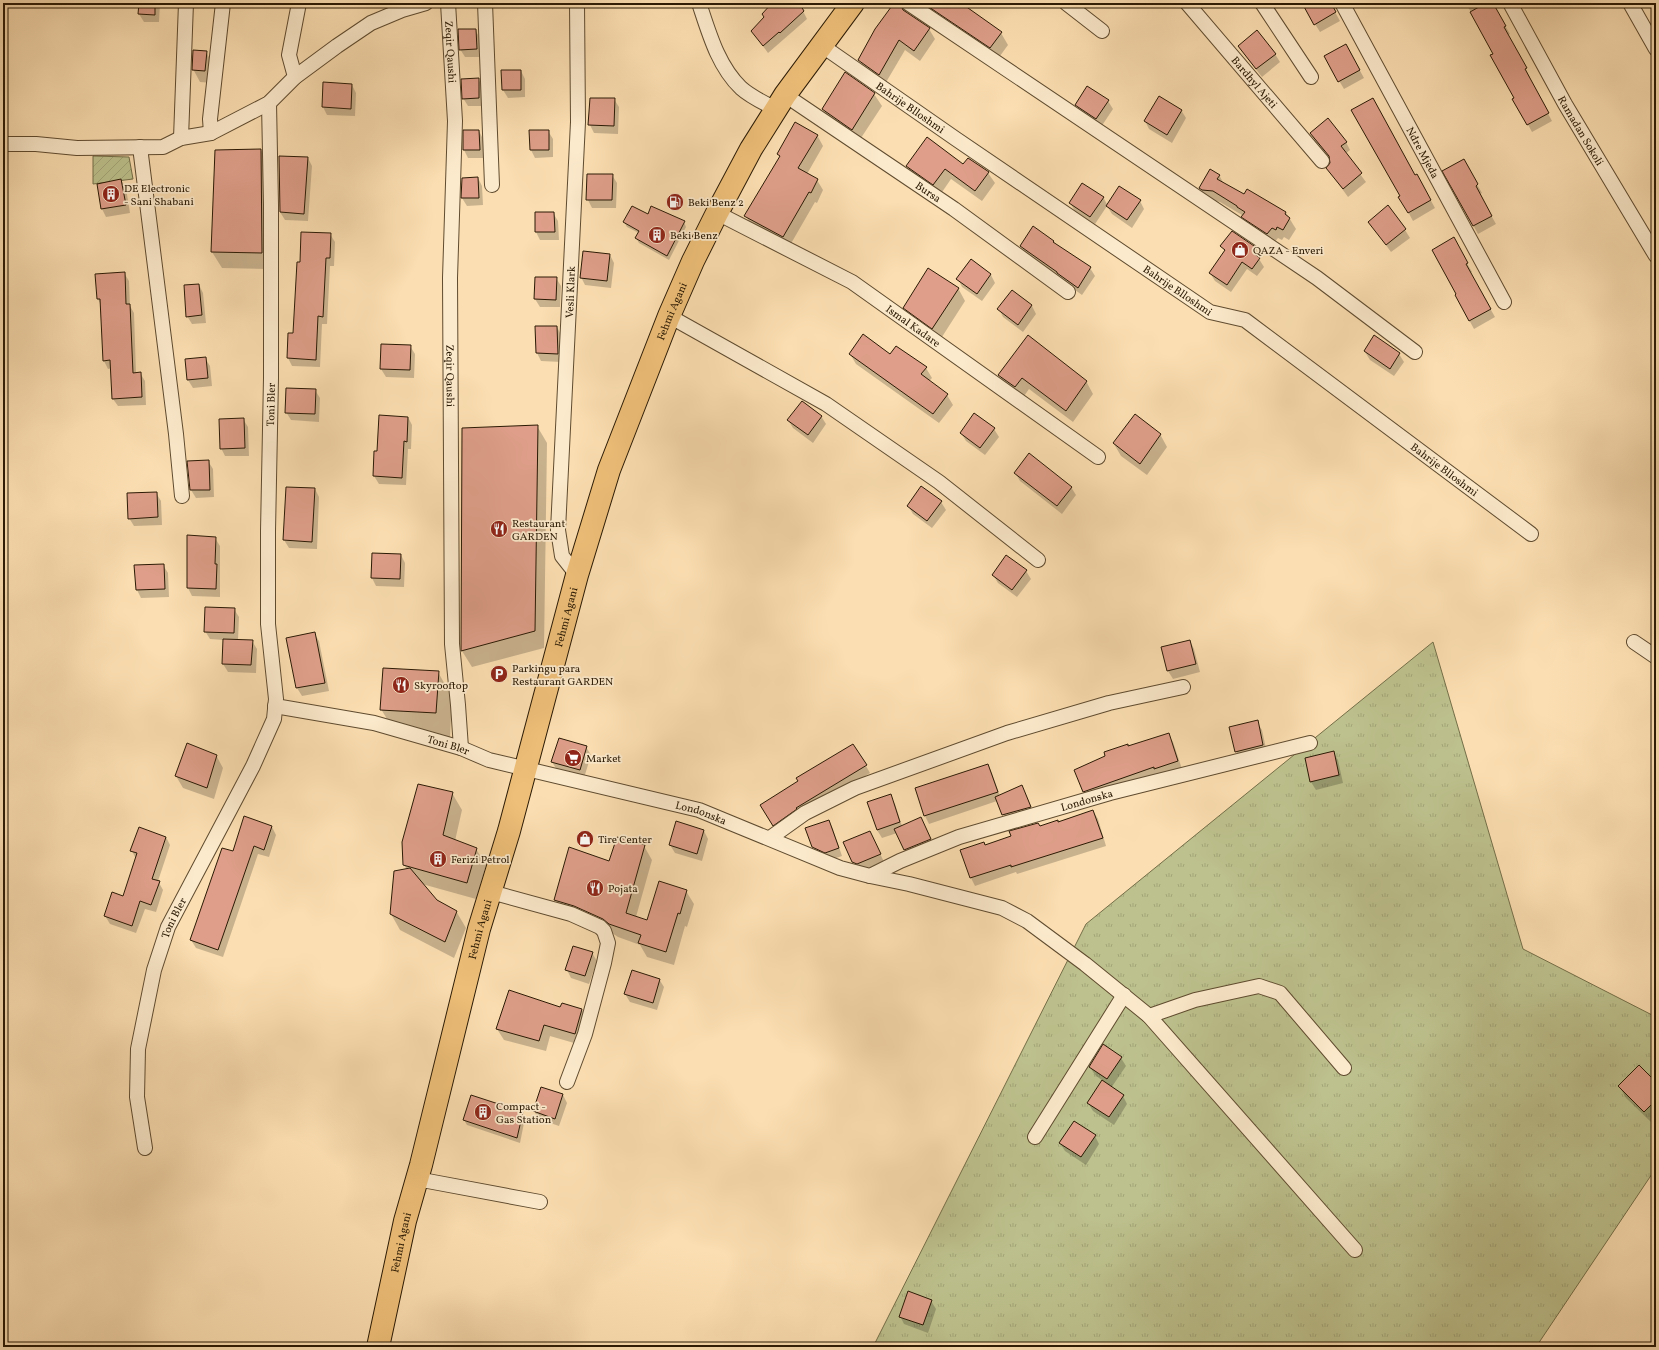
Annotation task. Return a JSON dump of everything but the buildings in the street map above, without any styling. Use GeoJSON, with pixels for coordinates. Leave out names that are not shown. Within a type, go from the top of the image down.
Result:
{"type":"FeatureCollection","features":[{"type":"Feature","properties":{"kind":"main road","name":"Fehmi Agani"},"geometry":{"type":"LineString","coordinates":[[378,1347],[405,1221],[417,1179],[478,929],[491,892],[526,769],[577,574],[609,470],[669,316],[693,261],[717,212],[751,149],[780,102],[853,3]]}},
{"type":"Feature","properties":{"kind":"street"},"geometry":{"type":"LineString","coordinates":[[181,138],[186,3]]}},
{"type":"Feature","properties":{"kind":"street"},"geometry":{"type":"LineString","coordinates":[[211,133],[210,119],[223,3]]}},
{"type":"Feature","properties":{"kind":"street"},"geometry":{"type":"LineString","coordinates":[[295,77],[289,55],[299,3]]}},
{"type":"Feature","properties":{"kind":"street"},"geometry":{"type":"LineString","coordinates":[[3,144],[36,144],[76,148],[163,147],[181,138],[211,133],[269,103],[295,77],[371,23],[402,10],[426,3]]}},
{"type":"Feature","properties":{"kind":"street","name":"Zeqir Qaushi"},"geometry":{"type":"LineString","coordinates":[[448,3],[455,121],[450,278],[452,644],[461,748]]}},
{"type":"Feature","properties":{"kind":"street"},"geometry":{"type":"LineString","coordinates":[[484,3],[492,185]]}},
{"type":"Feature","properties":{"kind":"street","name":"Vesli Klark"},"geometry":{"type":"LineString","coordinates":[[576,3],[578,122],[558,530],[562,556],[577,574]]}},
{"type":"Feature","properties":{"kind":"street","name":"Bursa"},"geometry":{"type":"LineString","coordinates":[[699,3],[717,54],[741,88],[780,102],[954,209],[1068,292]]}},
{"type":"Feature","properties":{"kind":"street"},"geometry":{"type":"LineString","coordinates":[[908,3],[1102,135],[1317,278],[1415,352]]}},
{"type":"Feature","properties":{"kind":"street"},"geometry":{"type":"LineString","coordinates":[[1066,3],[1102,32]]}},
{"type":"Feature","properties":{"kind":"street","name":"Bardhyl Ajeti"},"geometry":{"type":"LineString","coordinates":[[1187,3],[1322,161]]}},
{"type":"Feature","properties":{"kind":"street"},"geometry":{"type":"LineString","coordinates":[[1262,3],[1311,77]]}},
{"type":"Feature","properties":{"kind":"street","name":"Ndre Mjeda"},"geometry":{"type":"LineString","coordinates":[[1342,3],[1504,302]]}},
{"type":"Feature","properties":{"kind":"street","name":"Ramadan Sokoli"},"geometry":{"type":"LineString","coordinates":[[1510,3],[1565,104],[1656,256]]}},
{"type":"Feature","properties":{"kind":"street"},"geometry":{"type":"LineString","coordinates":[[1630,3],[1656,49]]}},
{"type":"Feature","properties":{"kind":"street","name":"Bahrije Blloshmi"},"geometry":{"type":"LineString","coordinates":[[821,45],[1210,312],[1245,320],[1531,534]]}},
{"type":"Feature","properties":{"kind":"street","name":"Toni Bler"},"geometry":{"type":"LineString","coordinates":[[145,1148],[137,1097],[138,1049],[154,970],[168,927],[253,766],[274,719],[276,698],[268,624],[271,378],[271,205],[269,103]]}},
{"type":"Feature","properties":{"kind":"street"},"geometry":{"type":"LineString","coordinates":[[140,147],[176,434],[182,496]]}},
{"type":"Feature","properties":{"kind":"street","name":"Ismal Kadare"},"geometry":{"type":"LineString","coordinates":[[717,212],[852,282],[1098,457]]}},
{"type":"Feature","properties":{"kind":"street"},"geometry":{"type":"LineString","coordinates":[[669,316],[826,404],[939,482],[1038,560]]}},
{"type":"Feature","properties":{"kind":"street"},"geometry":{"type":"LineString","coordinates":[[1634,642],[1654,652]]}},
{"type":"Feature","properties":{"kind":"street"},"geometry":{"type":"LineString","coordinates":[[770,838],[805,813],[855,788],[1007,733],[1109,703],[1183,687]]}},
{"type":"Feature","properties":{"kind":"street","name":"Toni Bler"},"geometry":{"type":"LineString","coordinates":[[275,706],[374,723],[461,748],[489,760],[526,769]]}},
{"type":"Feature","properties":{"kind":"street","name":"Londonska"},"geometry":{"type":"LineString","coordinates":[[870,876],[900,861],[959,837],[1110,793],[1310,743]]}},
{"type":"Feature","properties":{"kind":"street","name":"Londonska"},"geometry":{"type":"LineString","coordinates":[[526,769],[699,810],[840,868],[1002,908],[1027,921],[1086,964],[1149,1016],[1355,1250]]}},
{"type":"Feature","properties":{"kind":"street"},"geometry":{"type":"LineString","coordinates":[[491,892],[571,914],[600,927],[604,931],[608,943],[604,963],[585,1034],[567,1082]]}},
{"type":"Feature","properties":{"kind":"street"},"geometry":{"type":"LineString","coordinates":[[1149,1016],[1194,1000],[1259,986],[1280,993],[1344,1068]]}},
{"type":"Feature","properties":{"kind":"street"},"geometry":{"type":"LineString","coordinates":[[1035,1137],[1124,995]]}},
{"type":"Feature","properties":{"kind":"street"},"geometry":{"type":"LineString","coordinates":[[417,1179],[540,1202]]}},
{"type":"Feature","properties":{"kind":"green space"},"geometry":{"type":"Polygon","coordinates":[[[93,156],[129,157],[133,179],[93,184],[93,156]]]}},
{"type":"Feature","properties":{"kind":"green space"},"geometry":{"type":"Polygon","coordinates":[[[1433,642],[1523,949],[1656,1017],[1656,1168],[1536,1347],[873,1347],[1086,924],[1433,642]]]}},
{"type":"Feature","properties":{"kind":"place","name":"DE Electronic - Sani Shabani"},"geometry":{"type":"Point","coordinates":[111,194]}},
{"type":"Feature","properties":{"kind":"place","name":"Beki Benz 2"},"geometry":{"type":"Point","coordinates":[675,202]}},
{"type":"Feature","properties":{"kind":"place","name":"Beki Benz"},"geometry":{"type":"Point","coordinates":[657,235]}},
{"type":"Feature","properties":{"kind":"place","name":"QAZA - Enveri"},"geometry":{"type":"Point","coordinates":[1240,250]}},
{"type":"Feature","properties":{"kind":"place","name":"Restaurant GARDEN"},"geometry":{"type":"Point","coordinates":[499,529]}},
{"type":"Feature","properties":{"kind":"place","name":"Parkingu para Restaurant GARDEN"},"geometry":{"type":"Point","coordinates":[499,674]}},
{"type":"Feature","properties":{"kind":"place","name":"Skyrooftop"},"geometry":{"type":"Point","coordinates":[401,685]}},
{"type":"Feature","properties":{"kind":"place","name":"Market"},"geometry":{"type":"Point","coordinates":[573,758]}},
{"type":"Feature","properties":{"kind":"place","name":"Tire Center"},"geometry":{"type":"Point","coordinates":[585,839]}},
{"type":"Feature","properties":{"kind":"place","name":"Ferizi Petrol"},"geometry":{"type":"Point","coordinates":[438,859]}},
{"type":"Feature","properties":{"kind":"place","name":"Pojata"},"geometry":{"type":"Point","coordinates":[595,888]}},
{"type":"Feature","properties":{"kind":"place","name":"Compact - Gas Station"},"geometry":{"type":"Point","coordinates":[483,1112]}}]}
